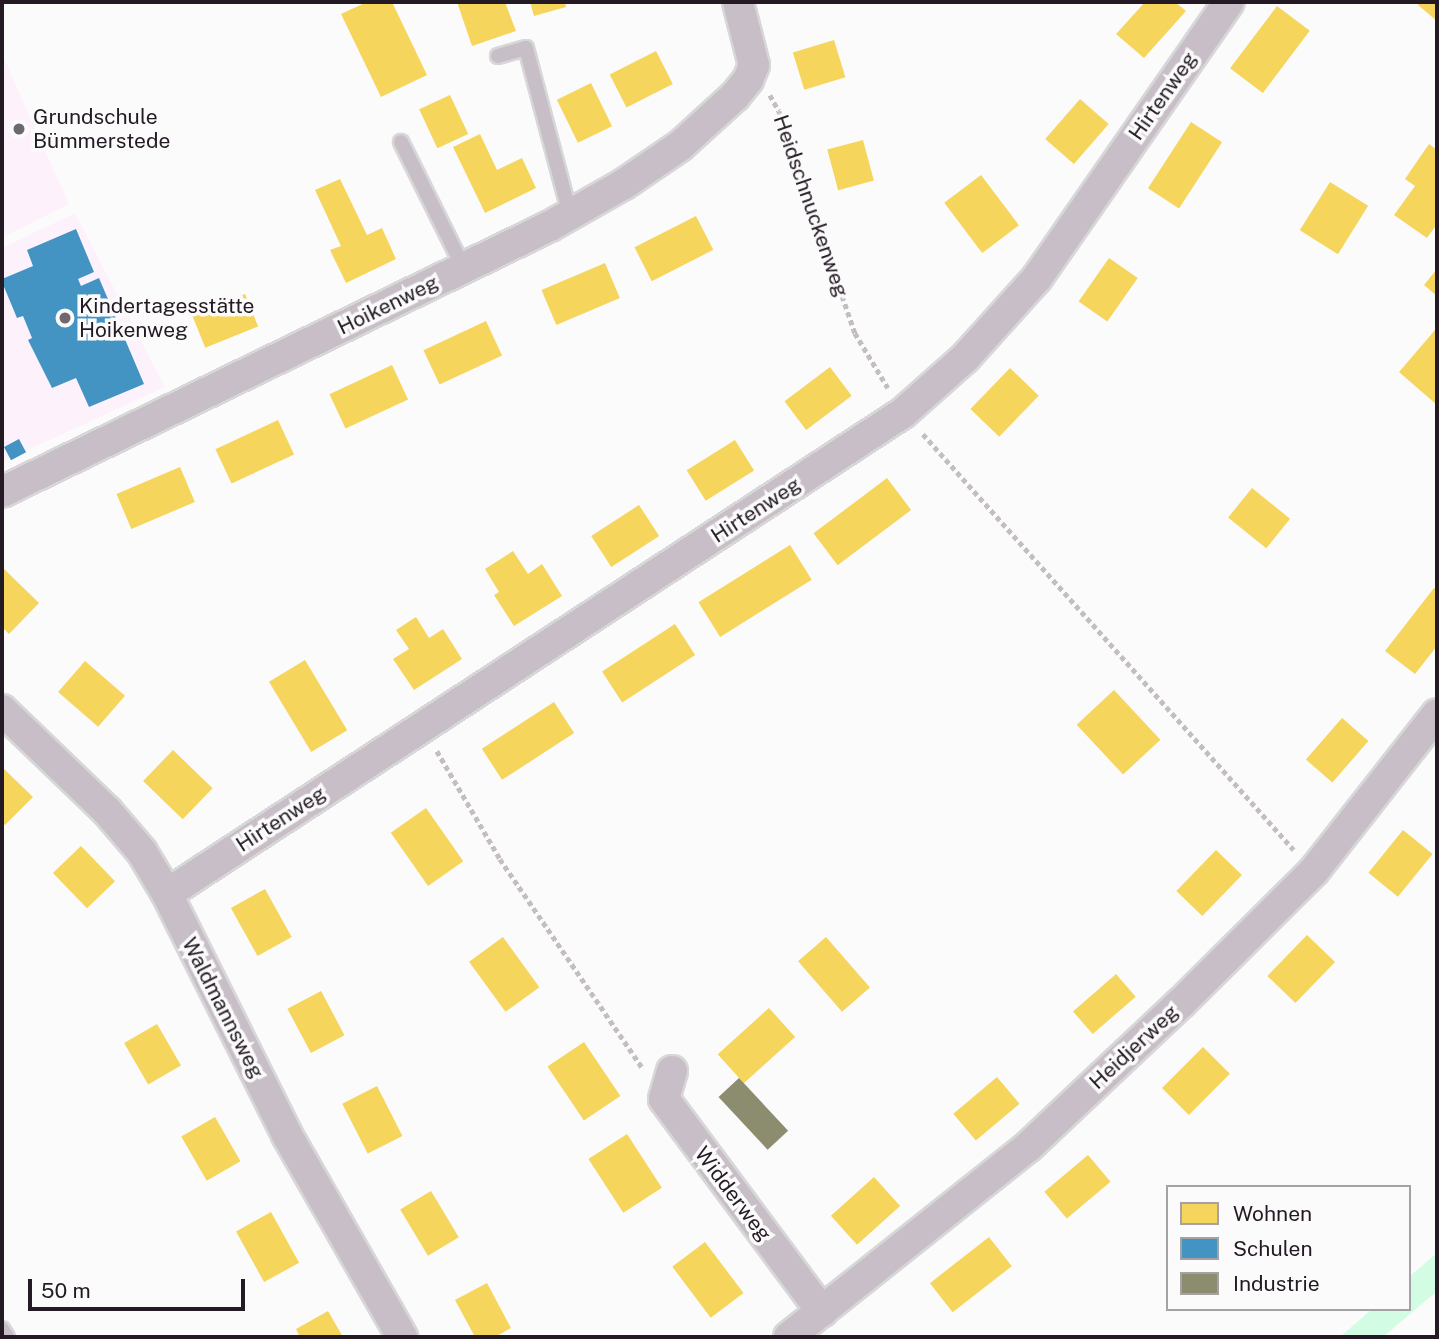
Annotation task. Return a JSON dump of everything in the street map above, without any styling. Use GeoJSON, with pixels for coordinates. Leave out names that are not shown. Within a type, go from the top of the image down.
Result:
{"type":"FeatureCollection","features":[{"type":"Feature","properties":{"kind":"street"},"geometry":{"type":"LineString","coordinates":[[738,2],[754,65],[748,80]]}},
{"type":"Feature","properties":{"kind":"street","name":"Hirtenweg"},"geometry":{"type":"LineString","coordinates":[[167,894],[903,413],[965,358],[1037,278],[1229,2]]}},
{"type":"Feature","properties":{"kind":"street","name":"Hoikenweg"},"geometry":{"type":"LineString","coordinates":[[2,492],[570,215],[680,146],[735,96],[748,80]]}},
{"type":"Feature","properties":{"kind":"street","name":"Waldmannsweg"},"geometry":{"type":"LineString","coordinates":[[2,710],[107,811],[142,852],[167,894],[287,1135],[402,1337]]}},
{"type":"Feature","properties":{"kind":"street","name":"Heidjerweg"},"geometry":{"type":"LineString","coordinates":[[789,1337],[1028,1147],[1181,1003],[1314,871],[1437,714]]}},
{"type":"Feature","properties":{"kind":"street","name":"Widderweg"},"geometry":{"type":"LineString","coordinates":[[668,1085],[822,1312]]}},
{"type":"Feature","properties":{"kind":"lane"},"geometry":{"type":"LineString","coordinates":[[498,56],[526,48],[570,215]]}},
{"type":"Feature","properties":{"kind":"lane"},"geometry":{"type":"LineString","coordinates":[[401,142],[464,269]]}},
{"type":"Feature","properties":{"kind":"lane"},"geometry":{"type":"LineString","coordinates":[[2,1329],[7,1337]]}},
{"type":"Feature","properties":{"kind":"path","name":"Heidschnuckenweg"},"geometry":{"type":"LineString","coordinates":[[748,80],[766,88],[779,111],[855,333],[903,413],[1314,871]]}},
{"type":"Feature","properties":{"kind":"path"},"geometry":{"type":"LineString","coordinates":[[422,726],[500,859],[668,1085]]}},
{"type":"Feature","properties":{"kind":"shaded area","name":"Grundschule Bümmerstede"},"geometry":{"type":"Polygon","coordinates":[[[2,54],[69,204],[2,238],[2,54]]]}},
{"type":"Feature","properties":{"kind":"shaded area","name":"Kindertagesstätte Hoikenweg"},"geometry":{"type":"Polygon","coordinates":[[[75,213],[165,387],[2,462],[2,248],[75,213]]]}},
{"type":"Feature","properties":{"kind":"green space"},"geometry":{"type":"Polygon","coordinates":[[[1437,1253],[1437,1291],[1383,1337],[1340,1337],[1370,1311],[1411,1311],[1411,1275],[1437,1253]]]}},
{"type":"Feature","properties":{"kind":"building: Wohnen"},"geometry":{"type":"Polygon","coordinates":[[[367,2],[392,2],[427,75],[381,97],[341,14],[367,2]]]}},
{"type":"Feature","properties":{"kind":"building: Wohnen"},"geometry":{"type":"Polygon","coordinates":[[[457,2],[505,2],[516,31],[472,46],[457,2]]]}},
{"type":"Feature","properties":{"kind":"building: Wohnen"},"geometry":{"type":"Polygon","coordinates":[[[530,2],[565,2],[566,7],[534,16],[530,2]]]}},
{"type":"Feature","properties":{"kind":"building: Wohnen"},"geometry":{"type":"Polygon","coordinates":[[[1145,2],[1175,2],[1186,11],[1144,58],[1116,34],[1145,2]]]}},
{"type":"Feature","properties":{"kind":"building: Wohnen"},"geometry":{"type":"Polygon","coordinates":[[[1420,2],[1437,2],[1437,21],[1418,5],[1420,2]]]}},
{"type":"Feature","properties":{"kind":"building: Wohnen"},"geometry":{"type":"Polygon","coordinates":[[[1277,6],[1310,31],[1263,93],[1230,68],[1277,6]]]}},
{"type":"Feature","properties":{"kind":"building: Wohnen"},"geometry":{"type":"Polygon","coordinates":[[[834,40],[845,77],[804,90],[793,53],[834,40]]]}},
{"type":"Feature","properties":{"kind":"building: Wohnen"},"geometry":{"type":"Polygon","coordinates":[[[656,51],[673,84],[626,108],[610,75],[656,51]]]}},
{"type":"Feature","properties":{"kind":"building: Wohnen"},"geometry":{"type":"Polygon","coordinates":[[[591,83],[612,126],[578,143],[557,100],[591,83]]]}},
{"type":"Feature","properties":{"kind":"building: Wohnen"},"geometry":{"type":"Polygon","coordinates":[[[450,95],[468,134],[437,148],[419,109],[450,95]]]}},
{"type":"Feature","properties":{"kind":"building: Wohnen"},"geometry":{"type":"Polygon","coordinates":[[[1080,99],[1109,124],[1074,164],[1045,139],[1080,99]]]}},
{"type":"Feature","properties":{"kind":"building: Wohnen"},"geometry":{"type":"Polygon","coordinates":[[[1191,122],[1222,142],[1179,208],[1148,188],[1191,122]]]}},
{"type":"Feature","properties":{"kind":"building: Wohnen"},"geometry":{"type":"Polygon","coordinates":[[[480,134],[497,170],[522,158],[536,188],[485,213],[453,147],[480,134]]]}},
{"type":"Feature","properties":{"kind":"building: Wohnen"},"geometry":{"type":"Polygon","coordinates":[[[863,140],[874,181],[838,190],[827,150],[863,140]]]}},
{"type":"Feature","properties":{"kind":"building: Wohnen"},"geometry":{"type":"Polygon","coordinates":[[[1429,144],[1437,150],[1437,224],[1427,238],[1394,215],[1415,186],[1405,179],[1429,144]]]}},
{"type":"Feature","properties":{"kind":"building: Wohnen"},"geometry":{"type":"Polygon","coordinates":[[[981,175],[1019,225],[982,253],[944,203],[981,175]]]}},
{"type":"Feature","properties":{"kind":"building: Wohnen"},"geometry":{"type":"Polygon","coordinates":[[[340,179],[367,235],[382,228],[396,259],[346,283],[330,250],[341,246],[315,190],[340,179]]]}},
{"type":"Feature","properties":{"kind":"building: Wohnen"},"geometry":{"type":"Polygon","coordinates":[[[1330,182],[1368,206],[1338,254],[1300,230],[1330,182]]]}},
{"type":"Feature","properties":{"kind":"building: Wohnen"},"geometry":{"type":"Polygon","coordinates":[[[696,216],[713,250],[652,281],[635,247],[696,216]]]}},
{"type":"Feature","properties":{"kind":"building: Wohnen"},"geometry":{"type":"Polygon","coordinates":[[[1109,258],[1138,278],[1107,321],[1079,301],[1109,258]]]}},
{"type":"Feature","properties":{"kind":"building: Wohnen"},"geometry":{"type":"Polygon","coordinates":[[[605,263],[620,298],[556,325],[541,290],[605,263]]]}},
{"type":"Feature","properties":{"kind":"building: Wohnen"},"geometry":{"type":"Polygon","coordinates":[[[1437,269],[1437,296],[1424,285],[1437,269]]]}},
{"type":"Feature","properties":{"kind":"building: Wohnen"},"geometry":{"type":"Polygon","coordinates":[[[245,294],[258,326],[205,348],[192,315],[245,294]]]}},
{"type":"Feature","properties":{"kind":"building: Wohnen"},"geometry":{"type":"Polygon","coordinates":[[[486,321],[502,355],[440,385],[423,350],[486,321]]]}},
{"type":"Feature","properties":{"kind":"building: Wohnen"},"geometry":{"type":"Polygon","coordinates":[[[1435,330],[1437,331],[1437,405],[1399,372],[1435,330]]]}},
{"type":"Feature","properties":{"kind":"building: Wohnen"},"geometry":{"type":"Polygon","coordinates":[[[392,365],[408,399],[346,429],[329,394],[392,365]]]}},
{"type":"Feature","properties":{"kind":"building: Wohnen"},"geometry":{"type":"Polygon","coordinates":[[[830,367],[852,396],[806,430],[784,401],[830,367]]]}},
{"type":"Feature","properties":{"kind":"building: Wohnen"},"geometry":{"type":"Polygon","coordinates":[[[1010,368],[1039,396],[999,437],[970,409],[1010,368]]]}},
{"type":"Feature","properties":{"kind":"building: Wohnen"},"geometry":{"type":"Polygon","coordinates":[[[278,420],[294,454],[232,484],[215,449],[278,420]]]}},
{"type":"Feature","properties":{"kind":"building: Wohnen"},"geometry":{"type":"Polygon","coordinates":[[[735,440],[754,471],[706,501],[687,470],[735,440]]]}},
{"type":"Feature","properties":{"kind":"building: Wohnen"},"geometry":{"type":"Polygon","coordinates":[[[180,467],[195,502],[131,529],[116,494],[180,467]]]}},
{"type":"Feature","properties":{"kind":"building: Wohnen"},"geometry":{"type":"Polygon","coordinates":[[[887,478],[911,510],[838,565],[814,533],[887,478]]]}},
{"type":"Feature","properties":{"kind":"building: Wohnen"},"geometry":{"type":"Polygon","coordinates":[[[1252,488],[1290,519],[1266,548],[1228,518],[1252,488]]]}},
{"type":"Feature","properties":{"kind":"building: Wohnen"},"geometry":{"type":"Polygon","coordinates":[[[639,505],[659,536],[611,567],[591,536],[639,505]]]}},
{"type":"Feature","properties":{"kind":"building: Wohnen"},"geometry":{"type":"Polygon","coordinates":[[[790,545],[812,580],[720,637],[698,602],[790,545]]]}},
{"type":"Feature","properties":{"kind":"building: Wohnen"},"geometry":{"type":"Polygon","coordinates":[[[513,551],[528,574],[542,564],[562,596],[514,626],[494,595],[499,592],[485,569],[513,551]]]}},
{"type":"Feature","properties":{"kind":"building: Wohnen"},"geometry":{"type":"Polygon","coordinates":[[[2,567],[39,603],[9,634],[2,627],[2,567]]]}},
{"type":"Feature","properties":{"kind":"building: Wohnen"},"geometry":{"type":"Polygon","coordinates":[[[1434,588],[1437,590],[1437,646],[1415,674],[1385,651],[1434,588]]]}},
{"type":"Feature","properties":{"kind":"building: Wohnen"},"geometry":{"type":"Polygon","coordinates":[[[416,617],[429,638],[443,629],[462,659],[414,690],[393,659],[409,649],[396,630],[416,617]]]}},
{"type":"Feature","properties":{"kind":"building: Wohnen"},"geometry":{"type":"Polygon","coordinates":[[[675,624],[695,655],[622,702],[602,671],[675,624]]]}},
{"type":"Feature","properties":{"kind":"building: Wohnen"},"geometry":{"type":"Polygon","coordinates":[[[305,660],[347,730],[311,752],[269,682],[305,660]]]}},
{"type":"Feature","properties":{"kind":"building: Wohnen"},"geometry":{"type":"Polygon","coordinates":[[[85,661],[125,696],[98,727],[58,692],[85,661]]]}},
{"type":"Feature","properties":{"kind":"building: Wohnen"},"geometry":{"type":"Polygon","coordinates":[[[1114,690],[1160,740],[1123,775],[1077,725],[1114,690]]]}},
{"type":"Feature","properties":{"kind":"building: Wohnen"},"geometry":{"type":"Polygon","coordinates":[[[554,702],[574,733],[502,780],[482,749],[554,702]]]}},
{"type":"Feature","properties":{"kind":"building: Wohnen"},"geometry":{"type":"Polygon","coordinates":[[[1342,718],[1368,741],[1332,782],[1306,760],[1342,718]]]}},
{"type":"Feature","properties":{"kind":"building: Wohnen"},"geometry":{"type":"Polygon","coordinates":[[[173,750],[213,788],[183,819],[143,781],[173,750]]]}},
{"type":"Feature","properties":{"kind":"building: Wohnen"},"geometry":{"type":"Polygon","coordinates":[[[2,767],[33,797],[5,825],[2,822],[2,767]]]}},
{"type":"Feature","properties":{"kind":"building: Wohnen"},"geometry":{"type":"Polygon","coordinates":[[[426,808],[463,861],[428,886],[391,833],[426,808]]]}},
{"type":"Feature","properties":{"kind":"building: Wohnen"},"geometry":{"type":"Polygon","coordinates":[[[1403,830],[1433,854],[1398,897],[1368,873],[1403,830]]]}},
{"type":"Feature","properties":{"kind":"building: Wohnen"},"geometry":{"type":"Polygon","coordinates":[[[81,846],[115,881],[87,908],[53,873],[81,846]]]}},
{"type":"Feature","properties":{"kind":"building: Wohnen"},"geometry":{"type":"Polygon","coordinates":[[[1216,850],[1242,875],[1202,916],[1176,891],[1216,850]]]}},
{"type":"Feature","properties":{"kind":"building: Wohnen"},"geometry":{"type":"Polygon","coordinates":[[[265,889],[292,937],[258,956],[231,908],[265,889]]]}},
{"type":"Feature","properties":{"kind":"building: Wohnen"},"geometry":{"type":"Polygon","coordinates":[[[1307,935],[1335,962],[1295,1003],[1267,976],[1307,935]]]}},
{"type":"Feature","properties":{"kind":"building: Wohnen"},"geometry":{"type":"Polygon","coordinates":[[[503,937],[539,987],[505,1012],[469,962],[503,937]]]}},
{"type":"Feature","properties":{"kind":"building: Wohnen"},"geometry":{"type":"Polygon","coordinates":[[[826,937],[870,988],[842,1012],[798,961],[826,937]]]}},
{"type":"Feature","properties":{"kind":"building: Wohnen"},"geometry":{"type":"Polygon","coordinates":[[[1116,974],[1136,997],[1093,1034],[1073,1011],[1116,974]]]}},
{"type":"Feature","properties":{"kind":"building: Wohnen"},"geometry":{"type":"Polygon","coordinates":[[[321,991],[344,1035],[311,1053],[287,1009],[321,991]]]}},
{"type":"Feature","properties":{"kind":"building: Wohnen"},"geometry":{"type":"Polygon","coordinates":[[[769,1008],[795,1037],[744,1083],[718,1054],[769,1008]]]}},
{"type":"Feature","properties":{"kind":"building: Wohnen"},"geometry":{"type":"Polygon","coordinates":[[[157,1024],[181,1066],[148,1085],[124,1043],[157,1024]]]}},
{"type":"Feature","properties":{"kind":"building: Wohnen"},"geometry":{"type":"Polygon","coordinates":[[[584,1042],[620,1096],[584,1120],[548,1067],[584,1042]]]}},
{"type":"Feature","properties":{"kind":"building: Wohnen"},"geometry":{"type":"Polygon","coordinates":[[[1203,1047],[1230,1074],[1189,1115],[1162,1088],[1203,1047]]]}},
{"type":"Feature","properties":{"kind":"building: Wohnen"},"geometry":{"type":"Polygon","coordinates":[[[997,1077],[1019,1104],[976,1140],[953,1114],[997,1077]]]}},
{"type":"Feature","properties":{"kind":"building: Wohnen"},"geometry":{"type":"Polygon","coordinates":[[[377,1086],[402,1136],[368,1154],[342,1104],[377,1086]]]}},
{"type":"Feature","properties":{"kind":"building: Wohnen"},"geometry":{"type":"Polygon","coordinates":[[[215,1117],[240,1161],[207,1181],[181,1136],[215,1117]]]}},
{"type":"Feature","properties":{"kind":"building: Wohnen"},"geometry":{"type":"Polygon","coordinates":[[[627,1134],[662,1188],[623,1213],[588,1159],[627,1134]]]}},
{"type":"Feature","properties":{"kind":"building: Wohnen"},"geometry":{"type":"Polygon","coordinates":[[[1088,1155],[1110,1182],[1067,1218],[1044,1192],[1088,1155]]]}},
{"type":"Feature","properties":{"kind":"building: Wohnen"},"geometry":{"type":"Polygon","coordinates":[[[874,1177],[900,1206],[857,1245],[831,1216],[874,1177]]]}},
{"type":"Feature","properties":{"kind":"building: Wohnen"},"geometry":{"type":"Polygon","coordinates":[[[431,1191],[459,1237],[428,1256],[400,1210],[431,1191]]]}},
{"type":"Feature","properties":{"kind":"building: Wohnen"},"geometry":{"type":"Polygon","coordinates":[[[271,1212],[299,1263],[264,1282],[236,1231],[271,1212]]]}},
{"type":"Feature","properties":{"kind":"building: Wohnen"},"geometry":{"type":"Polygon","coordinates":[[[989,1237],[1012,1266],[953,1312],[930,1283],[989,1237]]]}},
{"type":"Feature","properties":{"kind":"building: Wohnen"},"geometry":{"type":"Polygon","coordinates":[[[705,1242],[744,1293],[711,1318],[672,1267],[705,1242]]]}},
{"type":"Feature","properties":{"kind":"building: Wohnen"},"geometry":{"type":"Polygon","coordinates":[[[487,1283],[511,1328],[495,1337],[475,1337],[455,1300],[487,1283]]]}},
{"type":"Feature","properties":{"kind":"building: Wohnen"},"geometry":{"type":"Polygon","coordinates":[[[328,1311],[343,1337],[300,1337],[296,1329],[328,1311]]]}},
{"type":"Feature","properties":{"kind":"building: Schulen"},"geometry":{"type":"Polygon","coordinates":[[[76,229],[94,272],[78,279],[81,286],[99,278],[144,384],[89,407],[76,378],[52,388],[28,340],[32,338],[23,316],[17,318],[2,282],[2,279],[33,266],[27,250],[76,229]]]}},
{"type":"Feature","properties":{"kind":"building: Schulen"},"geometry":{"type":"Polygon","coordinates":[[[19,439],[26,452],[11,460],[4,447],[19,439]]]}},
{"type":"Feature","properties":{"kind":"building: Industrie"},"geometry":{"type":"Polygon","coordinates":[[[739,1078],[788,1131],[768,1150],[719,1097],[739,1078]]]}},
{"type":"Feature","properties":{"kind":"place","name":"Grundschule Bümmerstede"},"geometry":{"type":"Point","coordinates":[19,129]}},
{"type":"Feature","properties":{"kind":"place","name":"Kindertagesstätte Hoikenweg"},"geometry":{"type":"Point","coordinates":[65,318]}}]}
